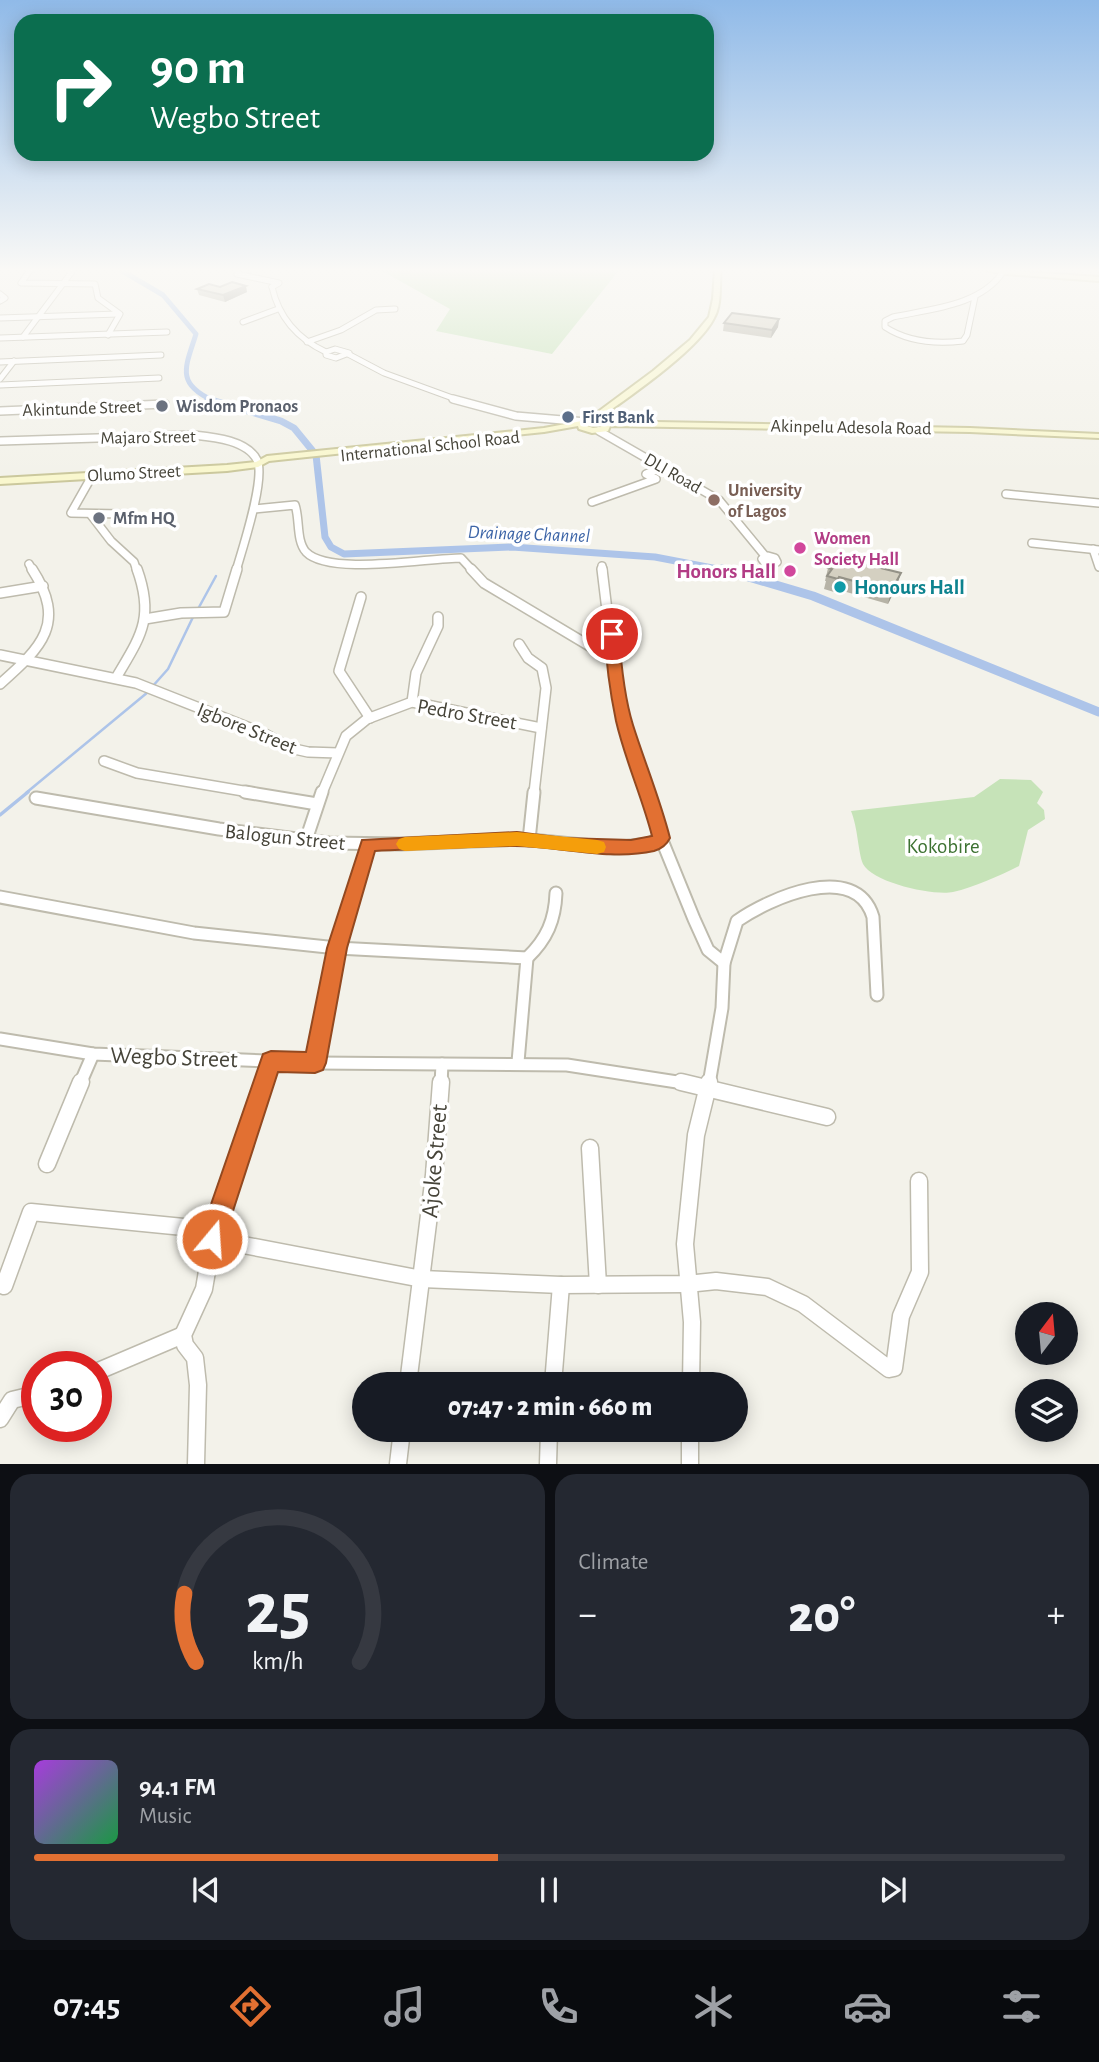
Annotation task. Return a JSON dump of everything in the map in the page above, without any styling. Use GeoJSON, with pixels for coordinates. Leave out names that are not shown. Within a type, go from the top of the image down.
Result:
{"type":"FeatureCollection","features":[{"type":"Feature","properties":{"kind":"street"},"geometry":{"type":"LineString","coordinates":[[302,337],[332,358],[348,354],[387,373],[472,407],[556,425]]}},
{"type":"Feature","properties":{"kind":"street"},"geometry":{"type":"LineString","coordinates":[[307,342],[320,337]]}},
{"type":"Feature","properties":{"kind":"street"},"geometry":{"type":"LineString","coordinates":[[695,337],[623,398],[587,422],[583,428],[600,427],[703,337]]}},
{"type":"Feature","properties":{"kind":"street"},"geometry":{"type":"LineString","coordinates":[[917,337],[958,342],[967,337]]}},
{"type":"Feature","properties":{"kind":"street"},"geometry":{"type":"LineString","coordinates":[[0,362],[161,355]]}},
{"type":"Feature","properties":{"kind":"street"},"geometry":{"type":"LineString","coordinates":[[0,379],[14,361]]}},
{"type":"Feature","properties":{"kind":"street"},"geometry":{"type":"LineString","coordinates":[[0,385],[159,378]]}},
{"type":"Feature","properties":{"kind":"street","name":"Akintunde Street"},"geometry":{"type":"LineString","coordinates":[[0,411],[164,404]]}},
{"type":"Feature","properties":{"kind":"street"},"geometry":{"type":"LineString","coordinates":[[587,422],[600,427]]}},
{"type":"Feature","properties":{"kind":"street","name":"International School Road"},"geometry":{"type":"LineString","coordinates":[[324,456],[587,422]]}},
{"type":"Feature","properties":{"kind":"street","name":"Akinpelu Adesola Road"},"geometry":{"type":"LineString","coordinates":[[600,427],[707,426],[1099,438]]}},
{"type":"Feature","properties":{"kind":"street","name":"International School Road"},"geometry":{"type":"LineString","coordinates":[[264,462],[600,427]]}},
{"type":"Feature","properties":{"kind":"street","name":"DLI Road"},"geometry":{"type":"LineString","coordinates":[[600,427],[719,500],[766,557]]}},
{"type":"Feature","properties":{"kind":"street","name":"Majaro Street"},"geometry":{"type":"LineString","coordinates":[[0,441],[202,436],[246,448],[264,462]]}},
{"type":"Feature","properties":{"kind":"street"},"geometry":{"type":"LineString","coordinates":[[145,619],[190,612],[224,612],[254,509],[264,462]]}},
{"type":"Feature","properties":{"kind":"street","name":"Olumo Street"},"geometry":{"type":"LineString","coordinates":[[0,481],[264,462]]}},
{"type":"Feature","properties":{"kind":"street"},"geometry":{"type":"LineString","coordinates":[[592,502],[656,480],[646,474],[663,467]]}},
{"type":"Feature","properties":{"kind":"street"},"geometry":{"type":"LineString","coordinates":[[92,476],[71,513],[91,516],[121,513]]}},
{"type":"Feature","properties":{"kind":"street"},"geometry":{"type":"LineString","coordinates":[[1006,494],[1099,503]]}},
{"type":"Feature","properties":{"kind":"street"},"geometry":{"type":"LineString","coordinates":[[254,509],[295,505],[300,516],[303,549],[308,555],[325,562],[374,564],[461,558],[484,583],[613,660]]}},
{"type":"Feature","properties":{"kind":"street"},"geometry":{"type":"LineString","coordinates":[[91,516],[111,541],[134,562],[141,581],[145,619],[139,643],[116,678]]}},
{"type":"Feature","properties":{"kind":"street"},"geometry":{"type":"LineString","coordinates":[[1032,542],[1096,549],[1099,567]]}},
{"type":"Feature","properties":{"kind":"street"},"geometry":{"type":"LineString","coordinates":[[0,684],[26,661],[49,622],[50,607],[43,586],[29,564]]}},
{"type":"Feature","properties":{"kind":"street"},"geometry":{"type":"LineString","coordinates":[[602,566],[613,660],[624,723],[652,802],[661,838],[708,950],[724,963]]}},
{"type":"Feature","properties":{"kind":"street"},"geometry":{"type":"LineString","coordinates":[[0,593],[43,586]]}},
{"type":"Feature","properties":{"kind":"street"},"geometry":{"type":"LineString","coordinates":[[361,597],[339,671],[370,718]]}},
{"type":"Feature","properties":{"kind":"street"},"geometry":{"type":"LineString","coordinates":[[412,702],[416,673],[438,626],[438,617]]}},
{"type":"Feature","properties":{"kind":"street"},"geometry":{"type":"LineString","coordinates":[[519,644],[528,658],[542,668],[546,688],[529,840]]}},
{"type":"Feature","properties":{"kind":"street","name":"Igbore Street"},"geometry":{"type":"LineString","coordinates":[[0,655],[147,686],[265,734],[282,746],[299,751],[338,753]]}},
{"type":"Feature","properties":{"kind":"street","name":"Pedro Street"},"geometry":{"type":"LineString","coordinates":[[306,840],[317,804],[346,736],[358,724],[370,718],[412,702],[541,728]]}},
{"type":"Feature","properties":{"kind":"street"},"geometry":{"type":"LineString","coordinates":[[104,761],[137,773],[317,804]]}},
{"type":"Feature","properties":{"kind":"street","name":"Balogun Street"},"geometry":{"type":"LineString","coordinates":[[36,798],[237,833],[368,845],[529,840],[563,845],[620,847],[653,844],[661,838]]}},
{"type":"Feature","properties":{"kind":"street"},"geometry":{"type":"LineString","coordinates":[[368,845],[337,948],[315,1063],[518,1062],[608,1070],[708,1088],[827,1117]]}},
{"type":"Feature","properties":{"kind":"street"},"geometry":{"type":"LineString","coordinates":[[691,1372],[692,1322],[685,1244],[692,1171],[696,1136],[708,1088],[722,1008],[724,963],[737,920],[761,906],[816,887],[839,886],[863,897],[872,912],[877,995]]}},
{"type":"Feature","properties":{"kind":"street"},"geometry":{"type":"LineString","coordinates":[[0,897],[194,933],[337,948],[527,958],[538,949],[555,921],[556,893]]}},
{"type":"Feature","properties":{"kind":"street"},"geometry":{"type":"LineString","coordinates":[[518,1062],[527,958]]}},
{"type":"Feature","properties":{"kind":"street","name":"Wegbo Street"},"geometry":{"type":"LineString","coordinates":[[0,1039],[93,1054],[315,1063]]}},
{"type":"Feature","properties":{"kind":"street"},"geometry":{"type":"LineString","coordinates":[[47,1164],[93,1054]]}},
{"type":"Feature","properties":{"kind":"street"},"geometry":{"type":"LineString","coordinates":[[196,1464],[198,1385],[195,1358],[185,1345],[183,1335],[204,1289],[213,1234],[271,1061]]}},
{"type":"Feature","properties":{"kind":"street","name":"Ajoke Street"},"geometry":{"type":"LineString","coordinates":[[410,1372],[422,1279],[442,1064]]}},
{"type":"Feature","properties":{"kind":"street"},"geometry":{"type":"LineString","coordinates":[[590,1148],[598,1285]]}},
{"type":"Feature","properties":{"kind":"street"},"geometry":{"type":"LineString","coordinates":[[4,1286],[31,1212],[213,1234],[422,1279],[561,1285],[725,1282],[767,1287],[803,1304],[889,1369],[894,1368],[901,1316],[907,1297],[920,1272],[919,1181]]}},
{"type":"Feature","properties":{"kind":"street"},"geometry":{"type":"LineString","coordinates":[[554,1372],[561,1285]]}},
{"type":"Feature","properties":{"kind":"street"},"geometry":{"type":"LineString","coordinates":[[112,1365],[183,1335]]}},
{"type":"Feature","properties":{"kind":"street"},"geometry":{"type":"LineString","coordinates":[[0,1419],[12,1400],[21,1398]]}},
{"type":"Feature","properties":{"kind":"street"},"geometry":{"type":"LineString","coordinates":[[398,1464],[401,1442]]}},
{"type":"Feature","properties":{"kind":"street"},"geometry":{"type":"LineString","coordinates":[[548,1464],[549,1442]]}},
{"type":"Feature","properties":{"kind":"street"},"geometry":{"type":"LineString","coordinates":[[690,1442],[690,1464]]}},
{"type":"Feature","properties":{"kind":"green space"},"geometry":{"type":"Polygon","coordinates":[[[468,337],[565,337],[552,354],[468,337]]]}},
{"type":"Feature","properties":{"kind":"green space","name":"Kokobire"},"geometry":{"type":"Polygon","coordinates":[[[1000,779],[1031,780],[1043,792],[1037,803],[1044,810],[1045,819],[1028,830],[1019,866],[978,884],[944,893],[919,890],[891,882],[869,871],[863,864],[851,811],[974,797],[1000,779]]]}},
{"type":"Feature","properties":{"kind":"building"},"geometry":{"type":"Polygon","coordinates":[[[840,558],[901,573],[891,591],[827,576],[832,569],[828,568],[832,562],[836,563],[840,558]]]}},
{"type":"Feature","properties":{"kind":"waterway","name":"Drainage Channel"},"geometry":{"type":"LineString","coordinates":[[195,337],[186,373],[192,387],[212,400]]}},
{"type":"Feature","properties":{"kind":"waterway","name":"Drainage Channel"},"geometry":{"type":"LineString","coordinates":[[208,399],[281,421],[294,428],[316,455],[325,537],[331,547],[344,554],[512,547],[655,557],[728,571]]}},
{"type":"Feature","properties":{"kind":"waterway","name":"Drainage Channel"},"geometry":{"type":"LineString","coordinates":[[722,569],[813,596],[1099,712]]}},
{"type":"Feature","properties":{"kind":"waterway"},"geometry":{"type":"LineString","coordinates":[[198,609],[216,576]]}},
{"type":"Feature","properties":{"kind":"waterway"},"geometry":{"type":"LineString","coordinates":[[152,687],[168,669],[194,615]]}},
{"type":"Feature","properties":{"kind":"waterway"},"geometry":{"type":"LineString","coordinates":[[26,793],[148,692]]}},
{"type":"Feature","properties":{"kind":"waterway"},"geometry":{"type":"LineString","coordinates":[[0,815],[28,792]]}},
{"type":"Feature","properties":{"kind":"slow traffic"},"geometry":{"type":"LineString","coordinates":[[405,844],[517,839],[597,847]]}},
{"type":"Feature","properties":{"kind":"place","name":"Wisdom Pronaos"},"geometry":{"type":"Point","coordinates":[162,406]}},
{"type":"Feature","properties":{"kind":"place","name":"First Bank"},"geometry":{"type":"Point","coordinates":[568,417]}},
{"type":"Feature","properties":{"kind":"place","name":"University of Lagos"},"geometry":{"type":"Point","coordinates":[714,500]}},
{"type":"Feature","properties":{"kind":"place","name":"Mfm HQ"},"geometry":{"type":"Point","coordinates":[99,518]}},
{"type":"Feature","properties":{"kind":"place","name":"Women Society Hall"},"geometry":{"type":"Point","coordinates":[800,548]}},
{"type":"Feature","properties":{"kind":"place","name":"Honors Hall"},"geometry":{"type":"Point","coordinates":[790,571]}},
{"type":"Feature","properties":{"kind":"place","name":"Honours Hall"},"geometry":{"type":"Point","coordinates":[840,587]}},
{"type":"Feature","properties":{"kind":"route"},"geometry":{"type":"LineString","coordinates":[[212,1239],[271,1061],[315,1063],[337,948],[368,845],[517,839],[598,847],[653,844],[661,838],[638,756],[624,723],[613,660],[612,634]]}}]}
